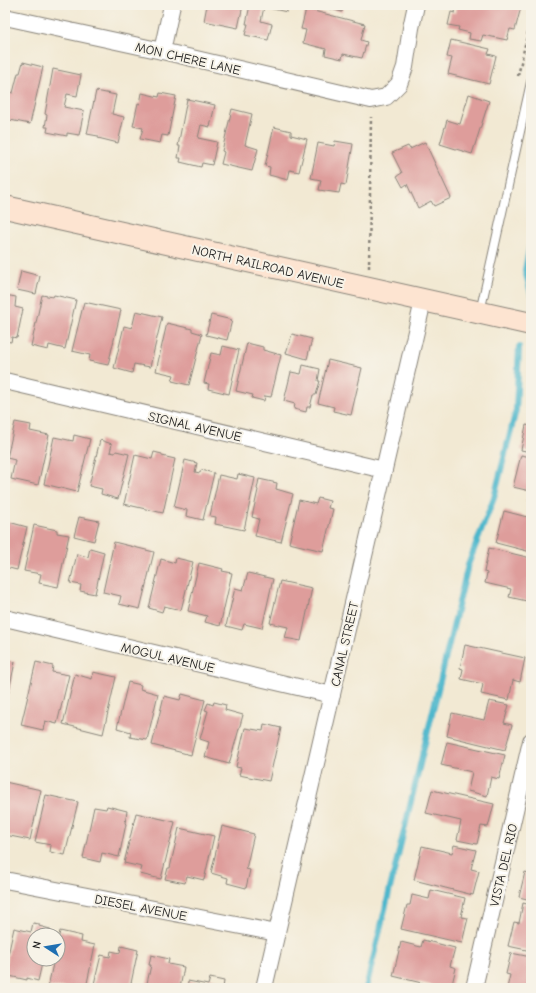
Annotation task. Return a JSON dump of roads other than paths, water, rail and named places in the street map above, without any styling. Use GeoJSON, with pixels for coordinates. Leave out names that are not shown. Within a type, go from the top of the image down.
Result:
{"type":"FeatureCollection","features":[{"type":"Feature","properties":{"kind":"street"},"geometry":{"type":"LineString","coordinates":[[162,51],[172,5]]}},
{"type":"Feature","properties":{"kind":"street","name":"MON CHERE LANE"},"geometry":{"type":"LineString","coordinates":[[5,18],[162,51],[371,100],[386,97],[399,84],[405,67],[416,5]]}},
{"type":"Feature","properties":{"kind":"street","name":"NORTH RAILROAD AVENUE"},"geometry":{"type":"LineString","coordinates":[[5,208],[531,324]]}},
{"type":"Feature","properties":{"kind":"street","name":"CANAL STREET"},"geometry":{"type":"LineString","coordinates":[[264,988],[423,301]]}},
{"type":"Feature","properties":{"kind":"street","name":"SIGNAL AVENUE"},"geometry":{"type":"LineString","coordinates":[[5,382],[384,470]]}},
{"type":"Feature","properties":{"kind":"street","name":"MOGUL AVENUE"},"geometry":{"type":"LineString","coordinates":[[5,618],[332,695]]}},
{"type":"Feature","properties":{"kind":"street","name":"VISTA DEL RIO"},"geometry":{"type":"LineString","coordinates":[[474,988],[531,741]]}},
{"type":"Feature","properties":{"kind":"street","name":"DIESEL AVENUE"},"geometry":{"type":"LineString","coordinates":[[5,880],[277,933]]}},
{"type":"Feature","properties":{"kind":"lane"},"geometry":{"type":"LineString","coordinates":[[479,313],[531,82]]}},
{"type":"Feature","properties":{"kind":"waterway"},"geometry":{"type":"LineString","coordinates":[[531,240],[525,270],[531,293]]}},
{"type":"Feature","properties":{"kind":"waterway"},"geometry":{"type":"LineString","coordinates":[[366,988],[468,565],[494,498],[516,410],[519,347]]}}]}
